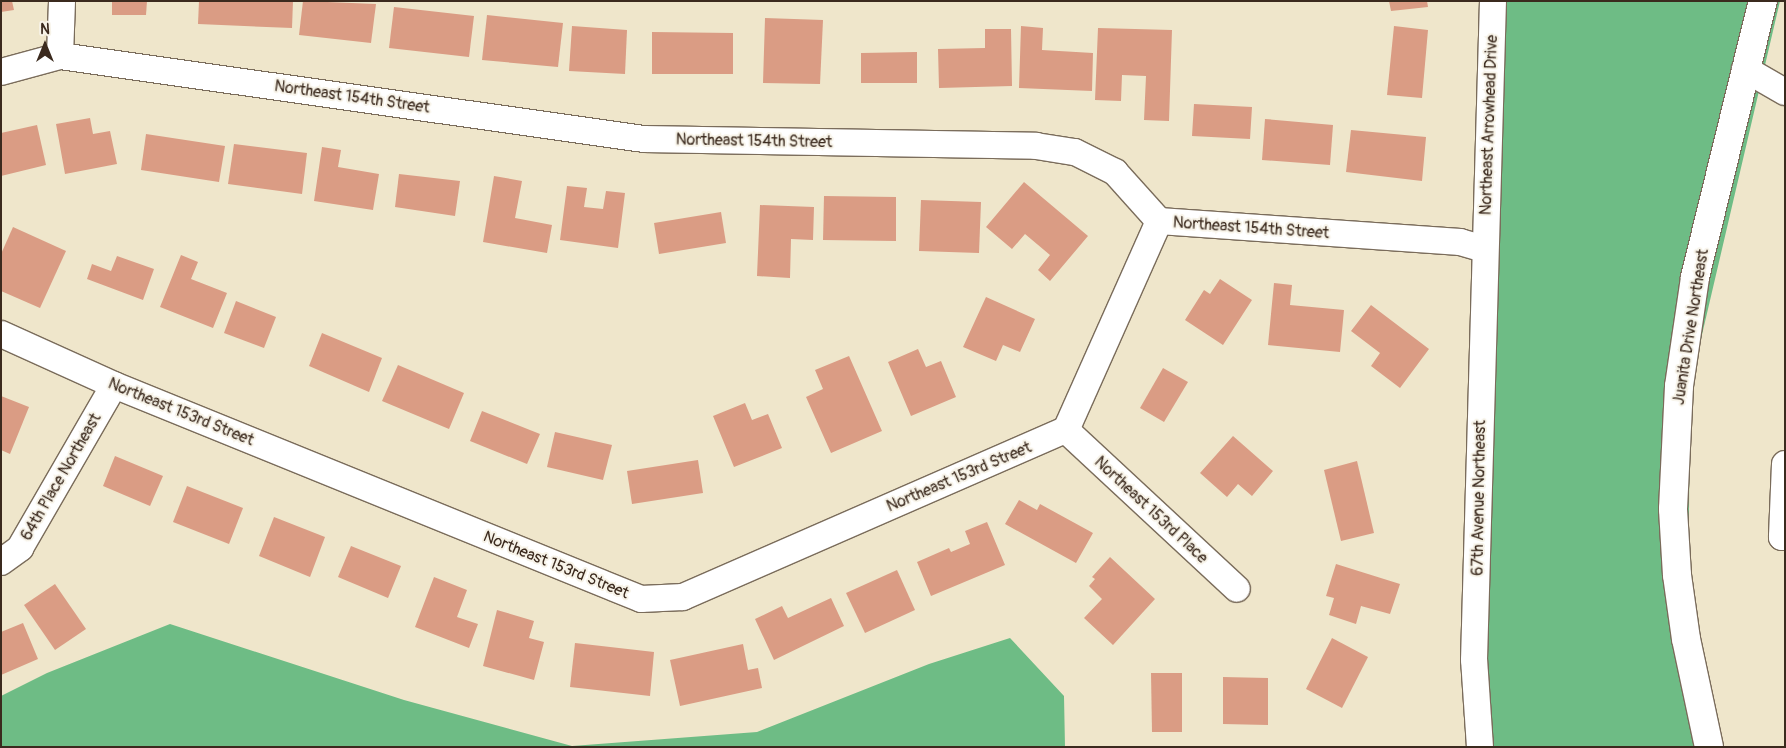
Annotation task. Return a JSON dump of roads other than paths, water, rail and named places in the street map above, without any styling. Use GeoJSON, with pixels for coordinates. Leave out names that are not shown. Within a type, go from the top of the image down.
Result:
{"type":"FeatureCollection","features":[{"type":"Feature","properties":{"kind":"main road","name":"Juanita Drive Northeast"},"geometry":{"type":"LineString","coordinates":[[1709,747],[1686,639],[1677,574],[1673,509],[1678,404],[1695,277],[1763,1]]}},
{"type":"Feature","properties":{"kind":"street"},"geometry":{"type":"LineString","coordinates":[[60,56],[62,1]]}},
{"type":"Feature","properties":{"kind":"street","name":"Northeast Arrowhead Drive"},"geometry":{"type":"LineString","coordinates":[[1485,249],[1493,1]]}},
{"type":"Feature","properties":{"kind":"street","name":"Northeast 154th Street"},"geometry":{"type":"LineString","coordinates":[[1,72],[60,56],[644,139],[1036,146],[1076,152],[1115,172],[1158,221],[1460,242],[1485,249]]}},
{"type":"Feature","properties":{"kind":"street"},"geometry":{"type":"LineString","coordinates":[[1745,70],[1785,92]]}},
{"type":"Feature","properties":{"kind":"street"},"geometry":{"type":"LineString","coordinates":[[1066,430],[1158,221]]}},
{"type":"Feature","properties":{"kind":"street","name":"67th Avenue Northeast"},"geometry":{"type":"LineString","coordinates":[[1480,747],[1474,660],[1485,249]]}},
{"type":"Feature","properties":{"kind":"street","name":"Northeast 153rd Street"},"geometry":{"type":"LineString","coordinates":[[1,334],[114,385],[641,599],[684,597],[1066,430]]}},
{"type":"Feature","properties":{"kind":"street","name":"64th Place Northeast"},"geometry":{"type":"LineString","coordinates":[[1,562],[20,548],[114,385]]}},
{"type":"Feature","properties":{"kind":"street","name":"Northeast 153rd Place"},"geometry":{"type":"LineString","coordinates":[[1066,430],[1236,589]]}},
{"type":"Feature","properties":{"kind":"street"},"geometry":{"type":"LineString","coordinates":[[1785,464],[1782,537],[1785,537]]}}]}
